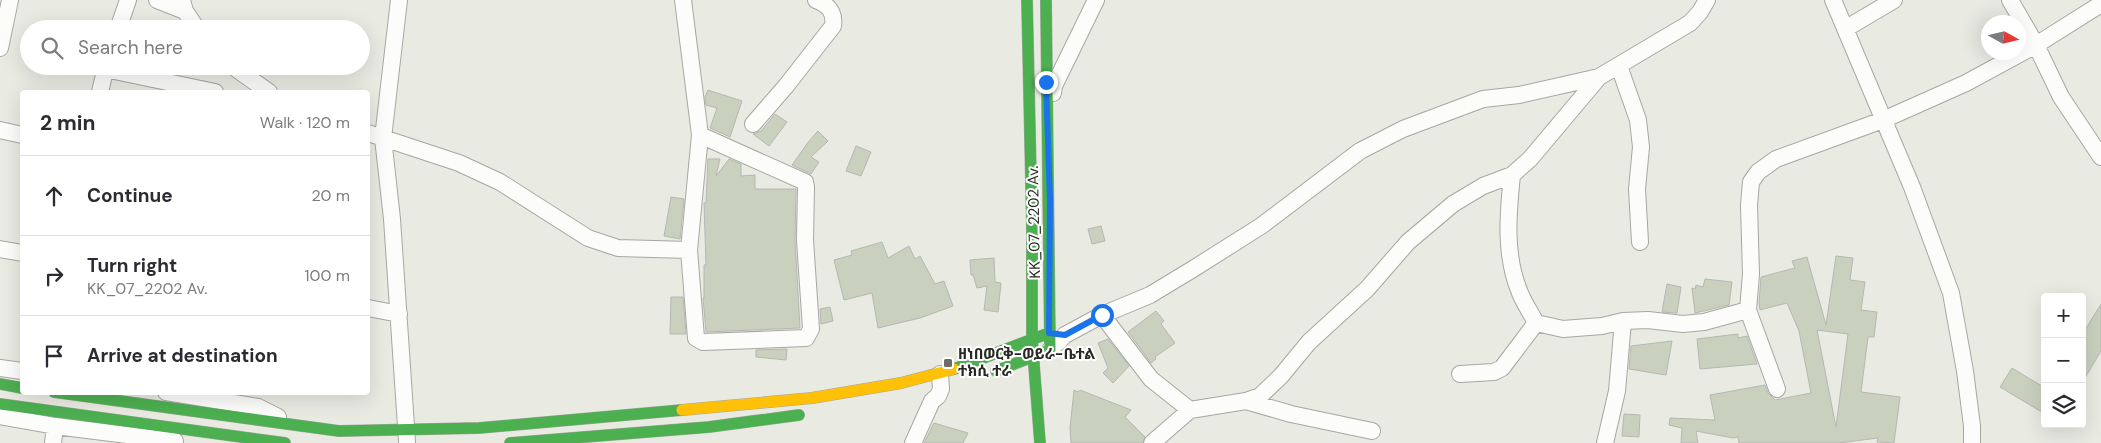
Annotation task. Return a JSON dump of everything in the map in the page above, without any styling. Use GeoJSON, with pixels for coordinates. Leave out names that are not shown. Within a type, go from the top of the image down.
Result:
{"type":"FeatureCollection","features":[{"type":"Feature","properties":{"kind":"main road"},"geometry":{"type":"LineString","coordinates":[[1027,0],[1032,226],[1032,339],[1040,443]]}},
{"type":"Feature","properties":{"kind":"main road","name":"KK_07_2202 Av."},"geometry":{"type":"LineString","coordinates":[[1046,0],[1055,339],[1051,366]]}},
{"type":"Feature","properties":{"kind":"main road"},"geometry":{"type":"LineString","coordinates":[[922,392],[943,383],[964,366],[1032,339],[1055,339]]}},
{"type":"Feature","properties":{"kind":"main road"},"geometry":{"type":"LineString","coordinates":[[987,375],[1034,357],[1055,339]]}},
{"type":"Feature","properties":{"kind":"main road"},"geometry":{"type":"LineString","coordinates":[[75,395],[290,425],[406,437],[479,428],[812,398],[901,383],[943,383]]}},
{"type":"Feature","properties":{"kind":"main road"},"geometry":{"type":"LineString","coordinates":[[0,384],[20,388]]}},
{"type":"Feature","properties":{"kind":"main road"},"geometry":{"type":"LineString","coordinates":[[0,404],[175,437],[285,443]]}},
{"type":"Feature","properties":{"kind":"main road"},"geometry":{"type":"LineString","coordinates":[[510,443],[709,427],[808,414]]}},
{"type":"Feature","properties":{"kind":"street"},"geometry":{"type":"LineString","coordinates":[[0,48],[10,0]]}},
{"type":"Feature","properties":{"kind":"street"},"geometry":{"type":"LineString","coordinates":[[121,20],[128,0]]}},
{"type":"Feature","properties":{"kind":"street"},"geometry":{"type":"LineString","coordinates":[[157,0],[183,5],[192,20]]}},
{"type":"Feature","properties":{"kind":"street"},"geometry":{"type":"LineString","coordinates":[[399,0],[383,138],[392,219],[406,437]]}},
{"type":"Feature","properties":{"kind":"street"},"geometry":{"type":"LineString","coordinates":[[683,0],[700,135],[689,250],[696,338],[703,342],[806,338],[810,329],[805,240],[805,182],[700,135]]}},
{"type":"Feature","properties":{"kind":"street"},"geometry":{"type":"LineString","coordinates":[[753,124],[786,86],[833,26],[834,18],[831,8],[816,0]]}},
{"type":"Feature","properties":{"kind":"street"},"geometry":{"type":"LineString","coordinates":[[1050,200],[1054,86],[1096,0]]}},
{"type":"Feature","properties":{"kind":"street"},"geometry":{"type":"LineString","coordinates":[[1055,339],[1102,315],[1150,295],[1193,269],[1260,226],[1360,151],[1403,129],[1483,100],[1519,95],[1599,77],[1690,23],[1708,0]]}},
{"type":"Feature","properties":{"kind":"street"},"geometry":{"type":"LineString","coordinates":[[1833,0],[1912,187],[1950,293],[1965,371],[1972,426],[1972,443]]}},
{"type":"Feature","properties":{"kind":"street"},"geometry":{"type":"LineString","coordinates":[[1845,29],[1894,0]]}},
{"type":"Feature","properties":{"kind":"street"},"geometry":{"type":"LineString","coordinates":[[2010,0],[2036,45],[2060,97],[2101,157]]}},
{"type":"Feature","properties":{"kind":"street"},"geometry":{"type":"LineString","coordinates":[[1778,389],[1748,310],[1751,274],[1751,182],[1758,172],[1776,159],[1883,120],[1966,83],[2036,45],[2101,4]]}},
{"type":"Feature","properties":{"kind":"street"},"geometry":{"type":"LineString","coordinates":[[1619,66],[1638,120],[1641,147],[1637,189],[1640,242]]}},
{"type":"Feature","properties":{"kind":"street"},"geometry":{"type":"LineString","coordinates":[[100,90],[104,75]]}},
{"type":"Feature","properties":{"kind":"street"},"geometry":{"type":"LineString","coordinates":[[134,75],[194,90]]}},
{"type":"Feature","properties":{"kind":"street"},"geometry":{"type":"LineString","coordinates":[[245,75],[267,90]]}},
{"type":"Feature","properties":{"kind":"street"},"geometry":{"type":"LineString","coordinates":[[1152,443],[1190,410],[1246,401],[1260,396],[1281,376],[1309,342],[1367,289],[1408,242],[1453,204],[1482,186],[1512,175],[1530,159],[1599,77]]}},
{"type":"Feature","properties":{"kind":"street"},"geometry":{"type":"LineString","coordinates":[[0,130],[20,134]]}},
{"type":"Feature","properties":{"kind":"street"},"geometry":{"type":"LineString","coordinates":[[370,134],[458,163],[500,182],[588,238],[618,248],[689,250]]}},
{"type":"Feature","properties":{"kind":"street"},"geometry":{"type":"LineString","coordinates":[[1512,175],[1508,218],[1510,257],[1520,292],[1536,323]]}},
{"type":"Feature","properties":{"kind":"street"},"geometry":{"type":"LineString","coordinates":[[0,249],[20,253]]}},
{"type":"Feature","properties":{"kind":"street"},"geometry":{"type":"LineString","coordinates":[[370,308],[399,314]]}},
{"type":"Feature","properties":{"kind":"street"},"geometry":{"type":"LineString","coordinates":[[1536,323],[1563,329],[1602,326],[1623,321],[1648,320],[1683,324],[1704,322],[1748,310]]}},
{"type":"Feature","properties":{"kind":"street"},"geometry":{"type":"LineString","coordinates":[[1102,315],[1151,379],[1190,410]]}},
{"type":"Feature","properties":{"kind":"street"},"geometry":{"type":"LineString","coordinates":[[1610,441],[1617,391],[1623,321]]}},
{"type":"Feature","properties":{"kind":"street"},"geometry":{"type":"LineString","coordinates":[[1460,374],[1494,372],[1502,368],[1536,323]]}},
{"type":"Feature","properties":{"kind":"street"},"geometry":{"type":"LineString","coordinates":[[0,368],[20,371]]}},
{"type":"Feature","properties":{"kind":"street"},"geometry":{"type":"LineString","coordinates":[[913,443],[932,401],[938,396],[943,383]]}},
{"type":"Feature","properties":{"kind":"street"},"geometry":{"type":"LineString","coordinates":[[184,395],[258,407],[290,425]]}},
{"type":"Feature","properties":{"kind":"street"},"geometry":{"type":"LineString","coordinates":[[1246,401],[1291,414],[1372,432]]}},
{"type":"Feature","properties":{"kind":"street"},"geometry":{"type":"LineString","coordinates":[[0,416],[55,426],[175,437]]}},
{"type":"Feature","properties":{"kind":"street"},"geometry":{"type":"LineString","coordinates":[[52,443],[55,426]]}},
{"type":"Feature","properties":{"kind":"building"},"geometry":{"type":"Polygon","coordinates":[[[708,90],[742,101],[730,137],[710,128],[717,108],[706,105],[705,97],[708,90]]]}},
{"type":"Feature","properties":{"kind":"building"},"geometry":{"type":"Polygon","coordinates":[[[775,114],[787,122],[769,146],[753,134],[761,131],[775,114]]]}},
{"type":"Feature","properties":{"kind":"building"},"geometry":{"type":"Polygon","coordinates":[[[818,131],[828,141],[811,157],[819,162],[811,174],[792,165],[818,131]]]}},
{"type":"Feature","properties":{"kind":"building"},"geometry":{"type":"Polygon","coordinates":[[[856,146],[871,152],[861,176],[846,171],[856,146]]]}},
{"type":"Feature","properties":{"kind":"building"},"geometry":{"type":"Polygon","coordinates":[[[708,159],[720,159],[716,176],[729,159],[741,164],[741,176],[755,175],[755,189],[796,189],[795,240],[800,328],[706,332],[703,298],[704,265],[706,265],[704,203],[706,203],[708,159]]]}},
{"type":"Feature","properties":{"kind":"building"},"geometry":{"type":"Polygon","coordinates":[[[671,197],[684,199],[680,239],[664,236],[671,197]]]}},
{"type":"Feature","properties":{"kind":"building"},"geometry":{"type":"Polygon","coordinates":[[[1101,226],[1105,241],[1092,244],[1088,229],[1101,226]]]}},
{"type":"Feature","properties":{"kind":"building"},"geometry":{"type":"Polygon","coordinates":[[[882,242],[888,258],[909,246],[915,259],[920,256],[935,284],[944,281],[953,306],[920,318],[878,328],[872,293],[844,300],[834,260],[852,255],[851,251],[882,242]]]}},
{"type":"Feature","properties":{"kind":"building"},"geometry":{"type":"Polygon","coordinates":[[[1836,256],[1853,258],[1850,280],[1865,282],[1861,310],[1877,312],[1874,337],[1868,337],[1861,392],[1900,397],[1894,443],[1877,442],[1878,438],[1839,443],[1739,443],[1738,437],[1733,438],[1696,431],[1698,443],[1681,443],[1682,428],[1669,425],[1670,418],[1715,420],[1710,395],[1765,385],[1768,393],[1775,400],[1811,393],[1799,331],[1787,303],[1760,310],[1761,277],[1795,268],[1792,261],[1807,257],[1826,325],[1836,256]],[[1817,330],[1836,427],[1848,334],[1817,330]]]}},
{"type":"Feature","properties":{"kind":"building"},"geometry":{"type":"Polygon","coordinates":[[[994,258],[995,282],[1001,283],[998,312],[984,310],[987,286],[977,288],[973,275],[971,275],[970,260],[994,258]]]}},
{"type":"Feature","properties":{"kind":"building"},"geometry":{"type":"Polygon","coordinates":[[[1705,279],[1732,282],[1729,305],[1695,313],[1692,288],[1695,289],[1696,285],[1703,287],[1705,279]]]}},
{"type":"Feature","properties":{"kind":"building"},"geometry":{"type":"Polygon","coordinates":[[[1667,284],[1681,287],[1677,313],[1662,312],[1667,284]]]}},
{"type":"Feature","properties":{"kind":"building"},"geometry":{"type":"Polygon","coordinates":[[[671,297],[683,297],[686,334],[670,334],[671,297]]]}},
{"type":"Feature","properties":{"kind":"building"},"geometry":{"type":"Polygon","coordinates":[[[2101,304],[2101,351],[2086,376],[2086,338],[2086,328],[2101,304]]]}},
{"type":"Feature","properties":{"kind":"building"},"geometry":{"type":"Polygon","coordinates":[[[830,307],[833,321],[821,324],[820,309],[830,307]]]}},
{"type":"Feature","properties":{"kind":"building"},"geometry":{"type":"Polygon","coordinates":[[[1156,311],[1164,321],[1161,324],[1175,343],[1155,357],[1156,359],[1151,363],[1128,332],[1156,311]]]}},
{"type":"Feature","properties":{"kind":"building"},"geometry":{"type":"Polygon","coordinates":[[[1738,334],[1738,338],[1747,336],[1757,364],[1700,369],[1697,339],[1738,334]]]}},
{"type":"Feature","properties":{"kind":"building"},"geometry":{"type":"Polygon","coordinates":[[[1108,339],[1129,366],[1113,383],[1103,373],[1108,368],[1098,343],[1108,339]]]}},
{"type":"Feature","properties":{"kind":"building"},"geometry":{"type":"Polygon","coordinates":[[[1672,341],[1666,375],[1629,369],[1631,346],[1672,341]]]}},
{"type":"Feature","properties":{"kind":"building"},"geometry":{"type":"Polygon","coordinates":[[[787,349],[786,360],[756,357],[756,350],[787,349]]]}},
{"type":"Feature","properties":{"kind":"building"},"geometry":{"type":"Polygon","coordinates":[[[2012,368],[2041,386],[2041,412],[2000,387],[2012,368]]]}},
{"type":"Feature","properties":{"kind":"building"},"geometry":{"type":"Polygon","coordinates":[[[1074,390],[1078,392],[1080,390],[1131,410],[1125,417],[1145,437],[1142,443],[1071,443],[1070,428],[1074,390]]]}},
{"type":"Feature","properties":{"kind":"building"},"geometry":{"type":"Polygon","coordinates":[[[1624,414],[1640,415],[1639,437],[1622,436],[1624,414]]]}},
{"type":"Feature","properties":{"kind":"building"},"geometry":{"type":"Polygon","coordinates":[[[934,423],[968,433],[963,443],[924,443],[934,423]]]}},
{"type":"Feature","properties":{"kind":"traffic: fast"},"geometry":{"type":"LineString","coordinates":[[1027,0],[1032,226],[1032,339],[1040,443]]}},
{"type":"Feature","properties":{"kind":"traffic: fast"},"geometry":{"type":"LineString","coordinates":[[1046,0],[1050,350]]}},
{"type":"Feature","properties":{"kind":"traffic: fast"},"geometry":{"type":"LineString","coordinates":[[954,369],[1049,333]]}},
{"type":"Feature","properties":{"kind":"traffic: fast"},"geometry":{"type":"LineString","coordinates":[[996,371],[1050,350]]}},
{"type":"Feature","properties":{"kind":"traffic: fast"},"geometry":{"type":"LineString","coordinates":[[0,384],[20,388]]}},
{"type":"Feature","properties":{"kind":"traffic: fast"},"geometry":{"type":"LineString","coordinates":[[76,395],[339,431],[479,428],[682,410]]}},
{"type":"Feature","properties":{"kind":"traffic: fast"},"geometry":{"type":"LineString","coordinates":[[0,404],[285,443]]}},
{"type":"Feature","properties":{"kind":"traffic: fast"},"geometry":{"type":"LineString","coordinates":[[510,443],[709,427],[799,415]]}},
{"type":"Feature","properties":{"kind":"traffic: slow"},"geometry":{"type":"LineString","coordinates":[[682,410],[812,398],[901,383],[954,369]]}},
{"type":"Feature","properties":{"kind":"place","name":"ዘነበወርቅ-ወይራ-ቤተል ተክሲ ተራ"},"geometry":{"type":"Point","coordinates":[948,363]}},
{"type":"Feature","properties":{"kind":"route"},"geometry":{"type":"LineString","coordinates":[[1046,82],[1050,200],[1049,333],[1065,335],[1102,315]]}}]}
